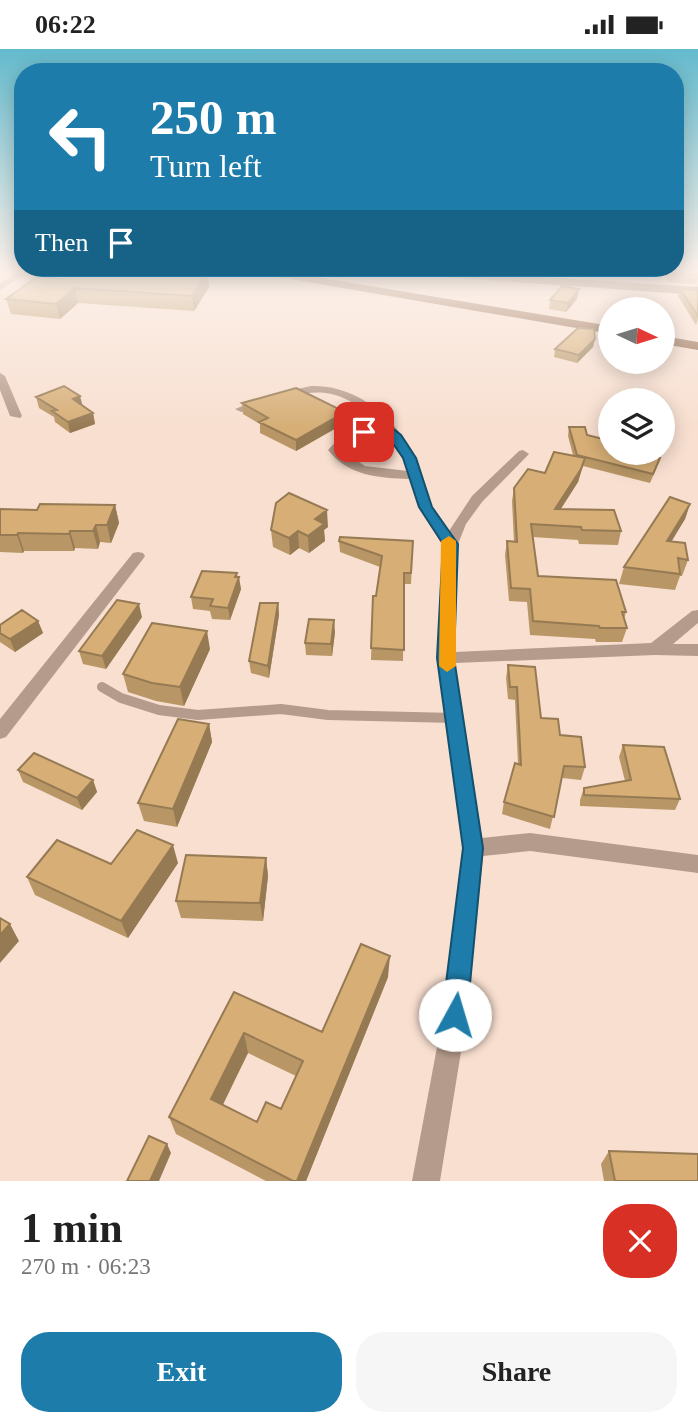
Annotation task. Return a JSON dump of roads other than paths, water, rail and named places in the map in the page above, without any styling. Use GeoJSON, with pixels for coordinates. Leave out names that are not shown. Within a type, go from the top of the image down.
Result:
{"type":"FeatureCollection","features":[{"type":"Feature","properties":{"kind":"main road"},"geometry":{"type":"LineString","coordinates":[[568,323],[598,328]]}},
{"type":"Feature","properties":{"kind":"main road"},"geometry":{"type":"LineString","coordinates":[[676,342],[698,346]]}},
{"type":"Feature","properties":{"kind":"street"},"geometry":{"type":"LineString","coordinates":[[0,376],[16,416]]}},
{"type":"Feature","properties":{"kind":"street"},"geometry":{"type":"LineString","coordinates":[[241,409],[294,393],[334,390],[348,394],[387,428],[410,458],[426,507],[451,544]]}},
{"type":"Feature","properties":{"kind":"street"},"geometry":{"type":"LineString","coordinates":[[387,428],[346,438],[334,450],[342,461],[364,470],[415,475]]}},
{"type":"Feature","properties":{"kind":"street"},"geometry":{"type":"LineString","coordinates":[[426,1181],[455,1015],[473,848],[446,658],[451,544],[459,524],[477,499],[523,454]]}},
{"type":"Feature","properties":{"kind":"street"},"geometry":{"type":"LineString","coordinates":[[0,732],[138,556]]}},
{"type":"Feature","properties":{"kind":"street"},"geometry":{"type":"LineString","coordinates":[[655,649],[698,615]]}},
{"type":"Feature","properties":{"kind":"street"},"geometry":{"type":"LineString","coordinates":[[446,658],[655,649],[698,650]]}},
{"type":"Feature","properties":{"kind":"street"},"geometry":{"type":"LineString","coordinates":[[473,848],[530,842],[698,864]]}},
{"type":"Feature","properties":{"kind":"lane"},"geometry":{"type":"LineString","coordinates":[[102,687],[121,698],[159,710],[198,715],[281,709],[328,715],[455,718]]}}]}
